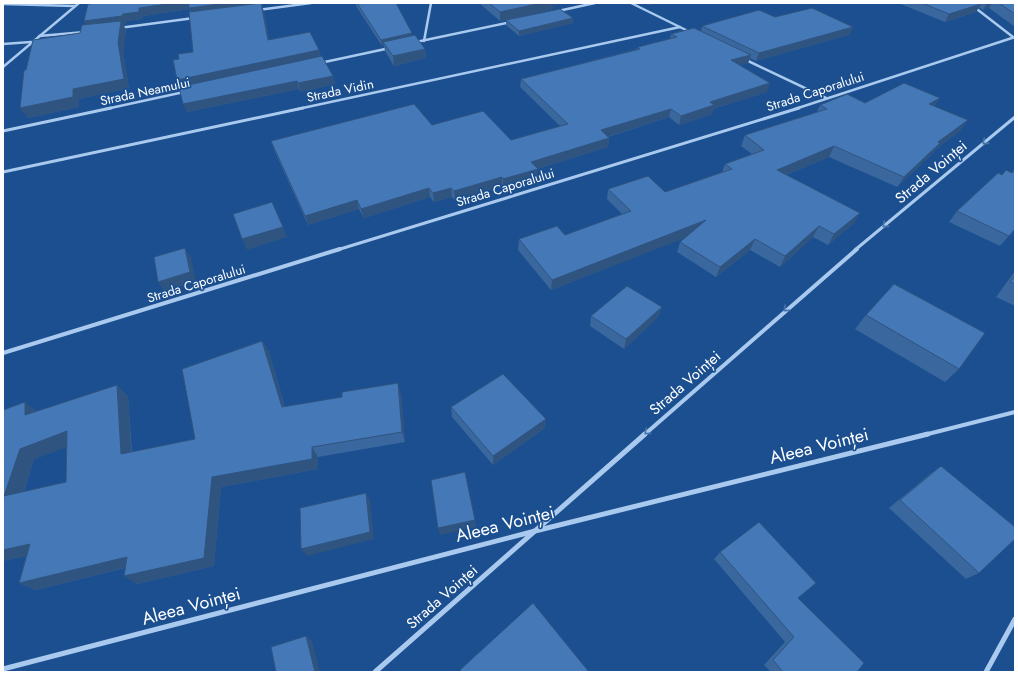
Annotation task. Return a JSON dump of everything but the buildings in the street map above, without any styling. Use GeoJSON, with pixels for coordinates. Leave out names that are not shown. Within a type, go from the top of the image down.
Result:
{"type":"FeatureCollection","features":[{"type":"Feature","properties":{"kind":"street"},"geometry":{"type":"LineString","coordinates":[[3,67],[79,3]]}},
{"type":"Feature","properties":{"kind":"street"},"geometry":{"type":"LineString","coordinates":[[251,11],[311,3]]}},
{"type":"Feature","properties":{"kind":"street"},"geometry":{"type":"LineString","coordinates":[[424,41],[431,3]]}},
{"type":"Feature","properties":{"kind":"street"},"geometry":{"type":"LineString","coordinates":[[556,12],[595,3]]}},
{"type":"Feature","properties":{"kind":"street"},"geometry":{"type":"LineString","coordinates":[[631,3],[695,34]]}},
{"type":"Feature","properties":{"kind":"street"},"geometry":{"type":"LineString","coordinates":[[969,3],[1014,38]]}},
{"type":"Feature","properties":{"kind":"street"},"geometry":{"type":"LineString","coordinates":[[3,4],[76,6]]}},
{"type":"Feature","properties":{"kind":"street"},"geometry":{"type":"LineString","coordinates":[[116,29],[198,18]]}},
{"type":"Feature","properties":{"kind":"street"},"geometry":{"type":"LineString","coordinates":[[408,44],[517,20]]}},
{"type":"Feature","properties":{"kind":"street","name":"Strada Vidin"},"geometry":{"type":"LineString","coordinates":[[3,172],[680,27]]}},
{"type":"Feature","properties":{"kind":"street"},"geometry":{"type":"LineString","coordinates":[[39,36],[86,32]]}},
{"type":"Feature","properties":{"kind":"street","name":"Strada Caporalului"},"geometry":{"type":"LineString","coordinates":[[3,353],[826,99],[1014,38]]}},
{"type":"Feature","properties":{"kind":"street"},"geometry":{"type":"LineString","coordinates":[[3,44],[32,42]]}},
{"type":"Feature","properties":{"kind":"street"},"geometry":{"type":"LineString","coordinates":[[315,64],[393,47]]}},
{"type":"Feature","properties":{"kind":"street"},"geometry":{"type":"LineString","coordinates":[[743,58],[826,99]]}},
{"type":"Feature","properties":{"kind":"street","name":"Strada Neamului"},"geometry":{"type":"LineString","coordinates":[[3,131],[190,91]]}},
{"type":"Feature","properties":{"kind":"street","name":"Strada Voinței"},"geometry":{"type":"LineString","coordinates":[[375,672],[816,283],[1015,117]]}},
{"type":"Feature","properties":{"kind":"street","name":"Aleea Voinței"},"geometry":{"type":"LineString","coordinates":[[3,669],[535,531],[1015,412]]}},
{"type":"Feature","properties":{"kind":"street"},"geometry":{"type":"LineString","coordinates":[[986,672],[1015,619]]}}]}
